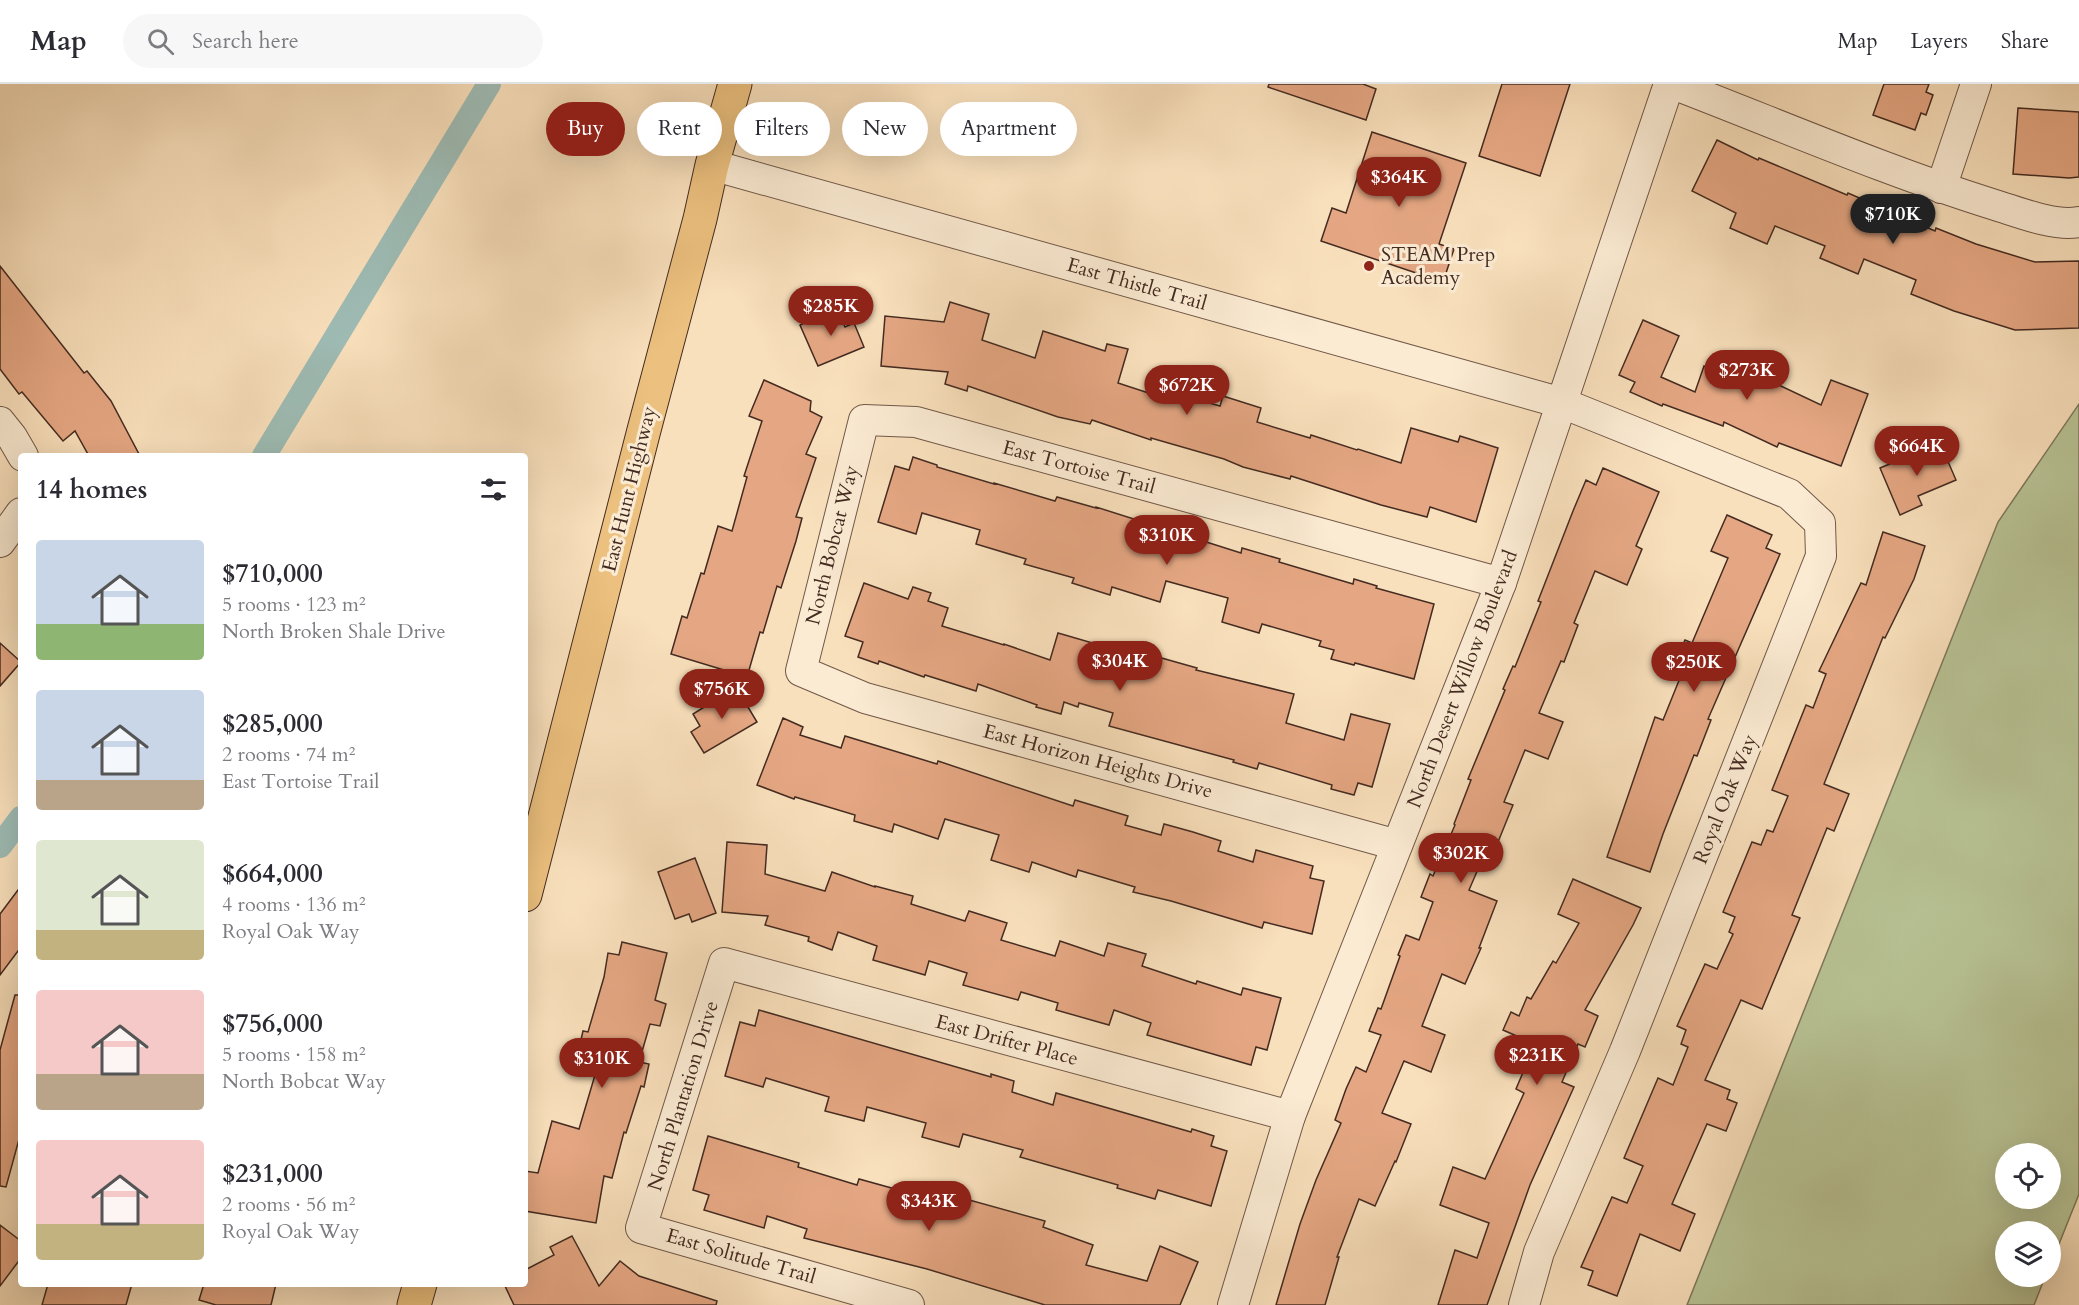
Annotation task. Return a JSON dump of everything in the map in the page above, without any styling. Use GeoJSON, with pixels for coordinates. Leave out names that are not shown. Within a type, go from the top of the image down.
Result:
{"type":"FeatureCollection","features":[{"type":"Feature","properties":{"kind":"main road","name":"East Hunt Highway"},"geometry":{"type":"LineString","coordinates":[[528,883],[712,165],[735,84]]}},
{"type":"Feature","properties":{"kind":"main road"},"geometry":{"type":"LineString","coordinates":[[414,1305],[419,1287]]}},
{"type":"Feature","properties":{"kind":"street"},"geometry":{"type":"LineString","coordinates":[[1671,84],[1941,188],[2020,213],[2068,225],[2079,222]]}},
{"type":"Feature","properties":{"kind":"street","name":"North Desert Willow Boulevard"},"geometry":{"type":"LineString","coordinates":[[1233,1305],[1290,1116],[1502,583],[1610,255],[1671,84]]}},
{"type":"Feature","properties":{"kind":"street"},"geometry":{"type":"LineString","coordinates":[[1941,188],[1976,84]]}},
{"type":"Feature","properties":{"kind":"street","name":"East Thistle Trail"},"geometry":{"type":"LineString","coordinates":[[712,165],[1562,403]]}},
{"type":"Feature","properties":{"kind":"street","name":"Royal Oak Way"},"geometry":{"type":"LineString","coordinates":[[1524,1305],[1539,1252],[1625,1051],[1821,556],[1820,523],[1789,494],[1562,403]]}},
{"type":"Feature","properties":{"kind":"street","name":"East Tortoise Trail"},"geometry":{"type":"LineString","coordinates":[[864,420],[916,422],[1502,583]]}},
{"type":"Feature","properties":{"kind":"street","name":"North Bobcat Way"},"geometry":{"type":"LineString","coordinates":[[801,671],[864,420]]}},
{"type":"Feature","properties":{"kind":"street"},"geometry":{"type":"LineString","coordinates":[[0,422],[12,436],[21,453]]}},
{"type":"Feature","properties":{"kind":"street"},"geometry":{"type":"LineString","coordinates":[[0,542],[18,517]]}},
{"type":"Feature","properties":{"kind":"street","name":"East Horizon Heights Drive"},"geometry":{"type":"LineString","coordinates":[[801,671],[865,698],[1397,844]]}},
{"type":"Feature","properties":{"kind":"street","name":"East Drifter Place"},"geometry":{"type":"LineString","coordinates":[[724,963],[1290,1116]]}},
{"type":"Feature","properties":{"kind":"street","name":"North Plantation Drive"},"geometry":{"type":"LineString","coordinates":[[641,1228],[724,963]]}},
{"type":"Feature","properties":{"kind":"street","name":"East Solitude Trail"},"geometry":{"type":"LineString","coordinates":[[641,1228],[909,1305]]}},
{"type":"Feature","properties":{"kind":"green space"},"geometry":{"type":"Polygon","coordinates":[[[2079,404],[2079,1194],[2061,1239],[2061,1221],[1995,1221],[1995,1287],[2041,1287],[2034,1305],[1687,1305],[1998,522],[2079,404]]]}},
{"type":"Feature","properties":{"kind":"building"},"geometry":{"type":"Polygon","coordinates":[[[1269,84],[1363,84],[1376,89],[1366,120],[1268,87],[1269,84]]]}},
{"type":"Feature","properties":{"kind":"building"},"geometry":{"type":"Polygon","coordinates":[[[1502,84],[1570,84],[1540,176],[1479,156],[1502,84]]]}},
{"type":"Feature","properties":{"kind":"building"},"geometry":{"type":"Polygon","coordinates":[[[1884,84],[1929,84],[1926,92],[1933,95],[1926,115],[1921,113],[1915,130],[1873,115],[1884,84]]]}},
{"type":"Feature","properties":{"kind":"building"},"geometry":{"type":"Polygon","coordinates":[[[2018,108],[2079,112],[2079,177],[2013,174],[2018,108]]]}},
{"type":"Feature","properties":{"kind":"building"},"geometry":{"type":"Polygon","coordinates":[[[1372,132],[1466,163],[1439,244],[1454,249],[1443,282],[1321,241],[1332,208],[1346,213],[1372,132]]]}},
{"type":"Feature","properties":{"kind":"building"},"geometry":{"type":"Polygon","coordinates":[[[1717,140],[1758,160],[1759,158],[1847,195],[1848,193],[1935,231],[1936,228],[1976,244],[2035,262],[2079,261],[2079,328],[2015,330],[1954,311],[1911,294],[1916,280],[1864,259],[1858,274],[1820,258],[1825,246],[1775,226],[1767,244],[1730,228],[1736,213],[1692,191],[1717,140]]]}},
{"type":"Feature","properties":{"kind":"building"},"geometry":{"type":"Polygon","coordinates":[[[0,266],[84,373],[87,371],[111,401],[138,453],[87,453],[75,431],[63,441],[22,392],[19,394],[0,369],[0,266]]]}},
{"type":"Feature","properties":{"kind":"building"},"geometry":{"type":"Polygon","coordinates":[[[950,302],[989,314],[982,340],[1035,358],[1043,331],[1105,351],[1107,344],[1128,349],[1118,383],[1173,401],[1175,393],[1220,406],[1223,396],[1261,408],[1257,422],[1310,438],[1311,435],[1401,463],[1411,428],[1458,442],[1460,436],[1498,448],[1476,522],[1430,507],[1427,517],[1291,476],[1290,479],[1243,467],[1224,459],[1151,438],[1151,440],[1092,420],[1090,424],[1058,417],[968,386],[967,391],[945,384],[948,372],[881,366],[885,316],[944,322],[950,302]]]}},
{"type":"Feature","properties":{"kind":"building"},"geometry":{"type":"Polygon","coordinates":[[[837,308],[845,327],[854,323],[864,347],[818,366],[800,325],[837,308]]]}},
{"type":"Feature","properties":{"kind":"building"},"geometry":{"type":"Polygon","coordinates":[[[1643,320],[1679,336],[1661,377],[1695,392],[1704,366],[1762,387],[1766,379],[1821,405],[1831,380],[1868,394],[1841,466],[1779,443],[1777,447],[1724,422],[1723,426],[1663,404],[1662,406],[1630,392],[1635,382],[1619,375],[1643,320]]]}},
{"type":"Feature","properties":{"kind":"building"},"geometry":{"type":"Polygon","coordinates":[[[764,380],[811,401],[810,411],[822,417],[806,454],[816,458],[796,517],[802,518],[796,541],[781,588],[777,586],[763,633],[760,632],[747,677],[671,654],[682,616],[687,618],[701,573],[704,574],[718,526],[732,531],[747,477],[744,476],[762,421],[749,416],[764,380]]]}},
{"type":"Feature","properties":{"kind":"building"},"geometry":{"type":"Polygon","coordinates":[[[1940,443],[1956,480],[1918,496],[1922,505],[1900,515],[1880,468],[1940,443]]]}},
{"type":"Feature","properties":{"kind":"building"},"geometry":{"type":"Polygon","coordinates":[[[913,457],[937,465],[937,467],[994,484],[1055,501],[1057,497],[1096,507],[1241,553],[1242,548],[1280,559],[1279,562],[1353,584],[1354,579],[1377,586],[1376,588],[1434,604],[1414,679],[1331,659],[1334,650],[1319,646],[1321,641],[1262,624],[1259,633],[1222,622],[1228,598],[1166,581],[1160,602],[1112,587],[1110,595],[1072,583],[1074,578],[1024,564],[1026,559],[976,544],[980,530],[922,513],[916,534],[878,522],[895,466],[909,470],[913,457]]]}},
{"type":"Feature","properties":{"kind":"building"},"geometry":{"type":"Polygon","coordinates":[[[1603,468],[1659,492],[1636,546],[1642,549],[1627,585],[1595,571],[1574,623],[1578,625],[1564,662],[1561,661],[1539,713],[1563,722],[1548,759],[1525,750],[1504,802],[1513,805],[1498,842],[1491,839],[1469,890],[1497,901],[1479,948],[1481,948],[1465,984],[1442,974],[1422,1026],[1445,1035],[1431,1072],[1404,1061],[1382,1113],[1411,1124],[1375,1206],[1359,1199],[1337,1257],[1339,1257],[1325,1305],[1276,1305],[1300,1224],[1341,1123],[1335,1120],[1346,1089],[1356,1067],[1366,1072],[1381,1035],[1369,1031],[1378,1008],[1381,1009],[1400,956],[1398,955],[1406,935],[1419,940],[1433,902],[1421,897],[1430,874],[1433,876],[1455,825],[1471,780],[1468,779],[1505,690],[1503,689],[1513,666],[1515,667],[1541,602],[1538,601],[1586,480],[1596,485],[1603,468]]]}},
{"type":"Feature","properties":{"kind":"building"},"geometry":{"type":"Polygon","coordinates":[[[1727,515],[1772,535],[1766,548],[1780,554],[1708,719],[1711,720],[1697,756],[1694,755],[1650,872],[1607,857],[1655,717],[1663,720],[1680,678],[1670,674],[1685,640],[1692,643],[1728,558],[1711,551],[1727,515]]]}},
{"type":"Feature","properties":{"kind":"building"},"geometry":{"type":"Polygon","coordinates":[[[1883,532],[1925,546],[1914,579],[1885,638],[1883,637],[1824,784],[1849,794],[1834,831],[1827,828],[1792,915],[1800,918],[1762,1009],[1741,1000],[1705,1080],[1730,1090],[1727,1099],[1737,1103],[1726,1131],[1707,1124],[1672,1204],[1695,1214],[1680,1251],[1640,1234],[1617,1296],[1588,1285],[1593,1271],[1581,1267],[1612,1197],[1627,1203],[1643,1166],[1624,1158],[1658,1078],[1673,1085],[1688,1047],[1681,1044],[1686,1030],[1677,1026],[1705,964],[1717,969],[1733,934],[1729,932],[1735,917],[1723,912],[1752,842],[1761,845],[1767,830],[1773,832],[1788,796],[1772,790],[1806,705],[1813,708],[1826,674],[1819,671],[1861,583],[1866,585],[1883,532]]]}},
{"type":"Feature","properties":{"kind":"building"},"geometry":{"type":"Polygon","coordinates":[[[864,583],[908,599],[913,587],[931,593],[928,601],[948,608],[942,626],[1050,660],[1058,633],[1096,644],[1095,648],[1156,666],[1158,657],[1197,668],[1196,670],[1294,694],[1286,723],[1344,740],[1351,714],[1390,724],[1372,787],[1358,783],[1354,795],[1331,789],[1332,785],[1259,763],[1257,769],[1233,762],[1234,760],[1109,726],[1113,713],[1079,703],[1078,707],[1064,702],[1061,714],[1036,707],[1037,705],[978,684],[976,691],[925,675],[924,677],[879,661],[878,664],[858,657],[863,642],[845,636],[864,583]]]}},
{"type":"Feature","properties":{"kind":"building"},"geometry":{"type":"Polygon","coordinates":[[[0,643],[18,659],[18,665],[0,686],[0,643]]]}},
{"type":"Feature","properties":{"kind":"building"},"geometry":{"type":"Polygon","coordinates":[[[736,687],[757,722],[704,753],[691,732],[700,726],[693,714],[736,687]]]}},
{"type":"Feature","properties":{"kind":"building"},"geometry":{"type":"Polygon","coordinates":[[[783,718],[803,727],[800,735],[841,748],[845,736],[937,764],[938,761],[1073,806],[1075,800],[1128,816],[1125,825],[1161,835],[1164,824],[1193,832],[1221,841],[1218,851],[1253,862],[1256,850],[1313,866],[1310,878],[1324,881],[1312,934],[1264,922],[1262,928],[1133,892],[1135,887],[1078,870],[1076,877],[1032,862],[1029,872],[991,860],[999,835],[945,819],[938,839],[894,824],[892,832],[854,821],[855,815],[795,797],[794,799],[757,785],[783,718]]]}},
{"type":"Feature","properties":{"kind":"building"},"geometry":{"type":"Polygon","coordinates":[[[727,842],[767,845],[765,874],[825,891],[832,872],[875,887],[913,896],[911,904],[965,921],[969,911],[1007,923],[1001,940],[1055,956],[1060,941],[1104,956],[1108,943],[1146,954],[1142,966],[1196,984],[1197,981],[1241,995],[1243,988],[1281,998],[1267,1050],[1256,1047],[1251,1065],[1147,1035],[1151,1023],[1114,1010],[1109,1025],[1056,1010],[1058,1003],[1021,992],[1018,1000],[963,985],[967,973],[929,961],[925,975],[873,960],[877,946],[838,932],[832,950],[808,941],[809,937],[765,925],[768,916],[722,912],[727,842]]]}},
{"type":"Feature","properties":{"kind":"building"},"geometry":{"type":"Polygon","coordinates":[[[695,858],[716,913],[692,922],[689,914],[675,919],[658,872],[695,858]]]}},
{"type":"Feature","properties":{"kind":"building"},"geometry":{"type":"Polygon","coordinates":[[[1573,879],[1641,908],[1585,1010],[1598,1016],[1585,1047],[1578,1044],[1562,1082],[1574,1087],[1530,1185],[1487,1305],[1438,1305],[1455,1250],[1477,1258],[1489,1223],[1440,1205],[1453,1167],[1485,1179],[1524,1093],[1516,1089],[1535,1044],[1503,1030],[1511,1012],[1519,1016],[1527,997],[1531,999],[1553,961],[1556,963],[1579,923],[1558,914],[1573,879]]]}},
{"type":"Feature","properties":{"kind":"building"},"geometry":{"type":"Polygon","coordinates":[[[18,890],[18,951],[0,975],[0,914],[18,890]]]}},
{"type":"Feature","properties":{"kind":"building"},"geometry":{"type":"Polygon","coordinates":[[[622,942],[667,953],[655,1000],[666,1004],[660,1026],[650,1024],[639,1062],[649,1064],[644,1087],[641,1086],[626,1133],[624,1132],[612,1178],[604,1176],[596,1223],[528,1212],[528,1171],[538,1173],[552,1121],[579,1129],[595,1075],[574,1070],[583,1031],[588,1032],[604,977],[608,953],[619,955],[622,942]]]}},
{"type":"Feature","properties":{"kind":"building"},"geometry":{"type":"Polygon","coordinates":[[[15,995],[18,995],[18,1143],[6,1187],[0,1186],[0,1050],[15,995]]]}},
{"type":"Feature","properties":{"kind":"building"},"geometry":{"type":"Polygon","coordinates":[[[759,1010],[991,1077],[991,1074],[1014,1081],[1012,1092],[1053,1105],[1056,1093],[1191,1132],[1192,1129],[1214,1136],[1211,1146],[1227,1151],[1211,1206],[1158,1190],[1155,1199],[1117,1188],[1118,1185],[1020,1157],[1023,1150],[963,1134],[959,1147],[922,1137],[926,1123],[867,1107],[864,1121],[825,1111],[829,1097],[766,1078],[763,1087],[725,1076],[740,1022],[755,1026],[759,1010]]]}},
{"type":"Feature","properties":{"kind":"building"},"geometry":{"type":"Polygon","coordinates":[[[708,1136],[799,1163],[798,1167],[857,1185],[859,1179],[906,1192],[908,1183],[1045,1221],[1043,1227],[1093,1245],[1086,1265],[1147,1281],[1160,1246],[1198,1262],[1180,1305],[1045,1305],[927,1269],[804,1238],[807,1229],[767,1216],[764,1228],[704,1210],[709,1195],[693,1190],[708,1136]]]}},
{"type":"Feature","properties":{"kind":"building"},"geometry":{"type":"Polygon","coordinates":[[[0,1225],[18,1239],[18,1262],[0,1286],[0,1225]]]}},
{"type":"Feature","properties":{"kind":"building"},"geometry":{"type":"Polygon","coordinates":[[[572,1236],[599,1286],[620,1261],[639,1276],[717,1301],[716,1305],[514,1305],[505,1287],[528,1287],[528,1268],[554,1255],[550,1247],[572,1236]]]}},
{"type":"Feature","properties":{"kind":"building"},"geometry":{"type":"Polygon","coordinates":[[[47,1287],[131,1287],[126,1305],[42,1305],[47,1287]]]}},
{"type":"Feature","properties":{"kind":"building"},"geometry":{"type":"Polygon","coordinates":[[[203,1287],[275,1287],[271,1305],[216,1305],[199,1300],[203,1287]]]}},
{"type":"Feature","properties":{"kind":"waterway"},"geometry":{"type":"LineString","coordinates":[[266,453],[489,84]]}},
{"type":"Feature","properties":{"kind":"waterway"},"geometry":{"type":"LineString","coordinates":[[0,846],[18,822]]}},
{"type":"Feature","properties":{"kind":"place","name":"STEAM Prep Academy"},"geometry":{"type":"Point","coordinates":[1369,266]}}]}
